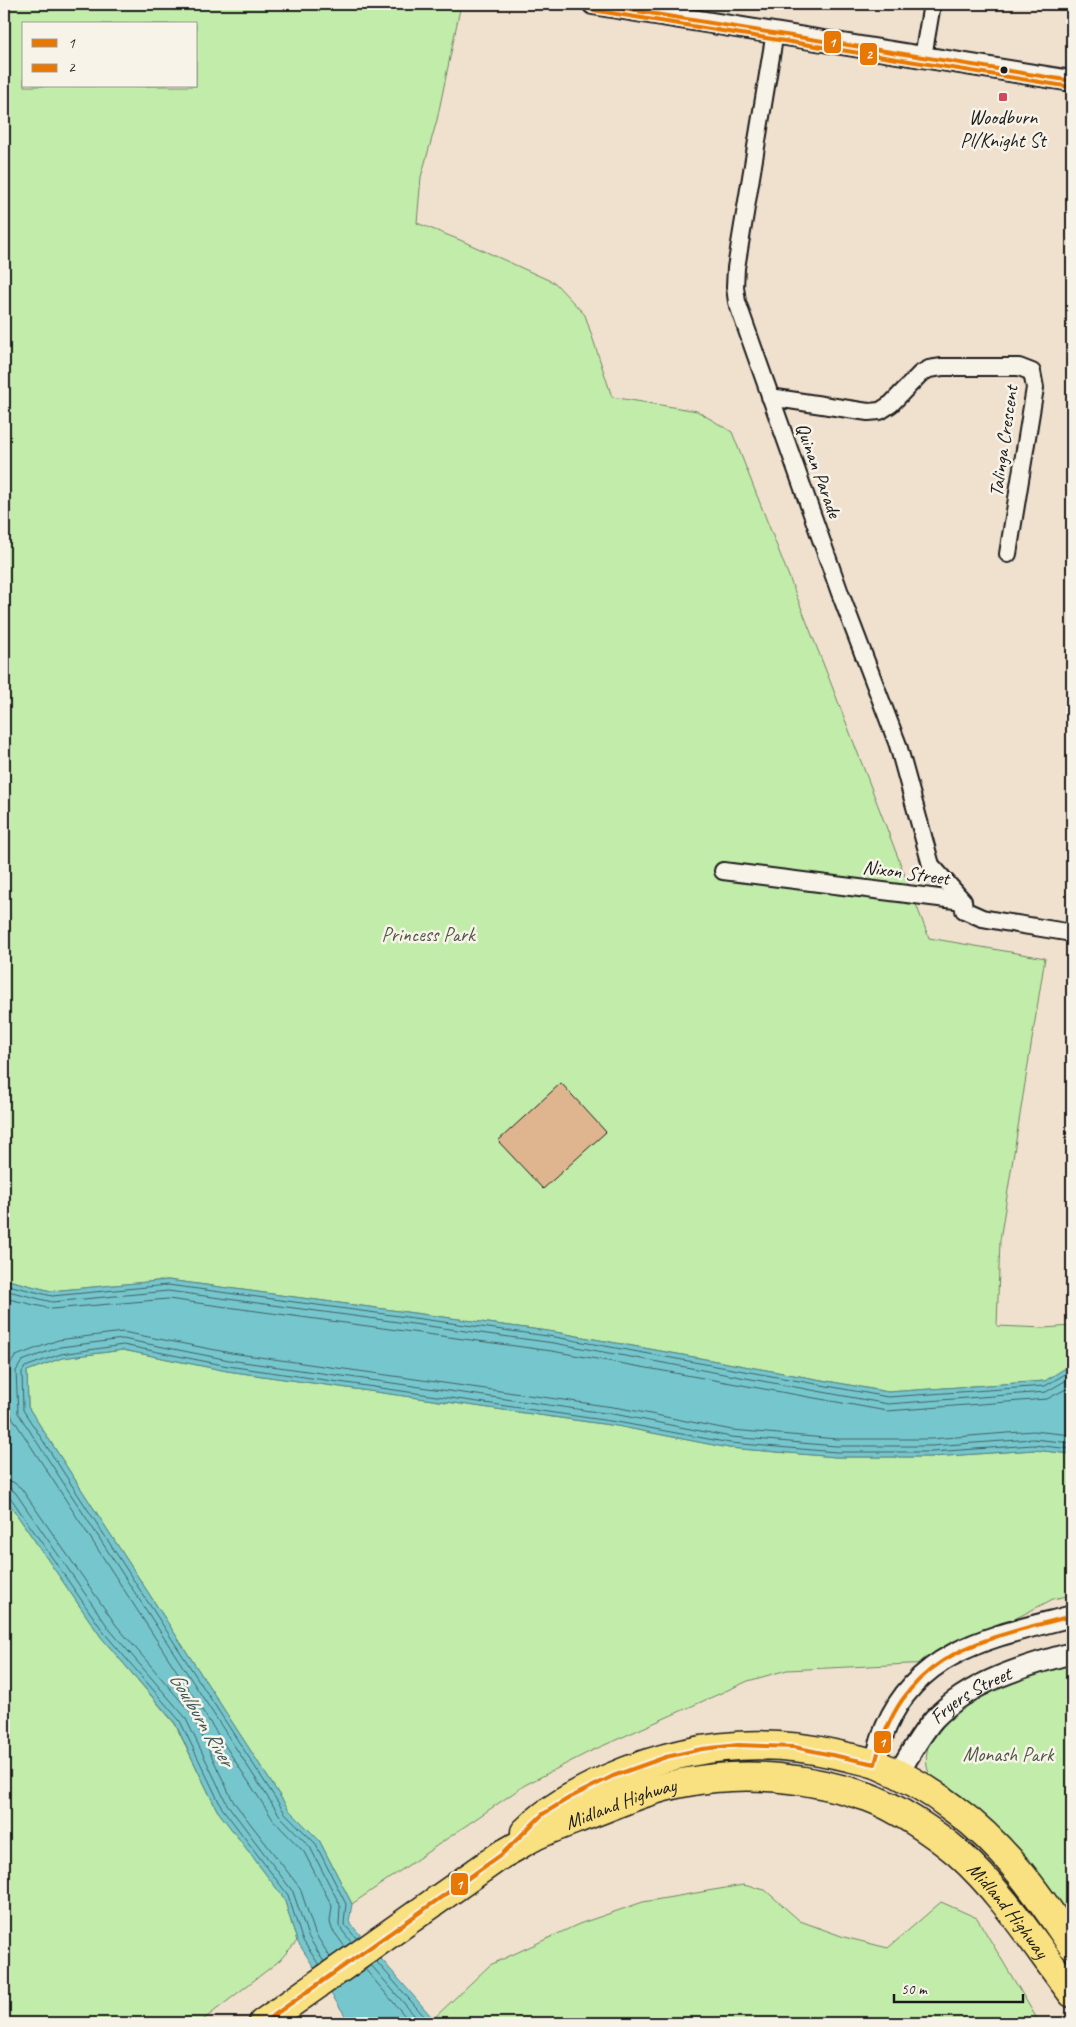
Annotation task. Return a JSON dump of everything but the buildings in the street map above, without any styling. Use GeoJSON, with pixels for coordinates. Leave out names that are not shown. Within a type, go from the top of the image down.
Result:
{"type":"FeatureCollection","features":[{"type":"Feature","properties":{"kind":"highway","name":"Midland Highway"},"geometry":{"type":"LineString","coordinates":[[501,1855],[543,1814],[569,1798],[614,1776],[666,1757],[702,1749],[738,1745],[776,1745],[824,1752],[886,1769],[953,1808],[1000,1849],[1038,1895],[1072,1945]]}},
{"type":"Feature","properties":{"kind":"highway"},"geometry":{"type":"LineString","coordinates":[[870,1798],[886,1769]]}},
{"type":"Feature","properties":{"kind":"highway","name":"Midland Highway"},"geometry":{"type":"LineString","coordinates":[[501,1855],[536,1835],[626,1800],[683,1782],[716,1778],[768,1776],[833,1787],[870,1798],[930,1832],[950,1847],[972,1867],[1011,1912],[1072,1993]]}},
{"type":"Feature","properties":{"kind":"highway"},"geometry":{"type":"LineString","coordinates":[[263,2023],[501,1855]]}},
{"type":"Feature","properties":{"kind":"street"},"geometry":{"type":"LineString","coordinates":[[593,4],[1072,81]]}},
{"type":"Feature","properties":{"kind":"street"},"geometry":{"type":"LineString","coordinates":[[924,57],[932,4]]}},
{"type":"Feature","properties":{"kind":"street","name":"Quinan Parade"},"geometry":{"type":"LineString","coordinates":[[775,32],[736,268],[735,287],[737,302],[840,592],[898,745],[931,865],[963,901]]}},
{"type":"Feature","properties":{"kind":"street","name":"Talinga Crescent"},"geometry":{"type":"LineString","coordinates":[[770,397],[868,412],[880,411],[891,404],[920,374],[930,369],[942,367],[1018,367],[1032,372],[1035,388],[1008,554]]}},
{"type":"Feature","properties":{"kind":"street","name":"Nixon Street"},"geometry":{"type":"LineString","coordinates":[[723,871],[963,901],[964,910],[982,918],[1072,934]]}},
{"type":"Feature","properties":{"kind":"street","name":"Fryers Street"},"geometry":{"type":"LineString","coordinates":[[886,1769],[886,1727],[902,1699],[915,1683],[938,1663],[964,1648],[981,1642],[1072,1616]]}},
{"type":"Feature","properties":{"kind":"street","name":"Fryers Street"},"geometry":{"type":"LineString","coordinates":[[886,1769],[934,1720],[954,1702],[977,1687],[996,1678],[1072,1653]]}},
{"type":"Feature","properties":{"kind":"green space","name":"Princess Park"},"geometry":{"type":"Polygon","coordinates":[[[4,4],[461,4],[437,120],[421,177],[417,223],[460,240],[555,283],[585,315],[612,397],[697,411],[732,432],[929,938],[1045,958],[1000,1240],[997,1326],[1044,1328],[1072,1326],[1072,1364],[1045,1381],[888,1392],[555,1332],[168,1280],[51,1291],[4,1279],[4,4]]]}},
{"type":"Feature","properties":{"kind":"green space"},"geometry":{"type":"Polygon","coordinates":[[[123,1350],[227,1371],[617,1426],[729,1448],[836,1457],[932,1457],[1034,1450],[1072,1454],[1072,1595],[1053,1599],[930,1663],[787,1670],[748,1681],[589,1752],[525,1785],[352,1904],[319,1840],[289,1810],[28,1407],[27,1371],[62,1358],[123,1350]]]}},
{"type":"Feature","properties":{"kind":"green space"},"geometry":{"type":"Polygon","coordinates":[[[4,1496],[101,1637],[175,1724],[217,1810],[284,1898],[297,1941],[279,1961],[199,2023],[4,2023],[4,1496]]]}},
{"type":"Feature","properties":{"kind":"green space","name":"Monash Park"},"geometry":{"type":"Polygon","coordinates":[[[1072,1663],[1072,1924],[930,1776],[926,1758],[930,1742],[939,1727],[953,1713],[970,1701],[987,1691],[1020,1677],[1072,1663]]]}},
{"type":"Feature","properties":{"kind":"green space"},"geometry":{"type":"Polygon","coordinates":[[[743,1885],[765,1890],[800,1921],[844,1937],[888,1948],[941,1902],[977,1918],[1038,2023],[437,2023],[433,2019],[490,1965],[579,1924],[643,1902],[743,1885]]]}},
{"type":"Feature","properties":{"kind":"water","name":"Goulburn River"},"geometry":{"type":"Polygon","coordinates":[[[4,1279],[51,1291],[168,1280],[555,1332],[888,1392],[1045,1381],[1072,1364],[1072,1454],[1034,1450],[932,1457],[836,1457],[729,1448],[617,1426],[227,1371],[123,1350],[62,1358],[27,1371],[28,1407],[289,1810],[319,1840],[352,1904],[349,1922],[437,2023],[350,2023],[297,1941],[284,1898],[217,1810],[175,1723],[101,1637],[4,1496],[4,1279]]]}},
{"type":"Feature","properties":{"kind":"transit line","name":"1"},"geometry":{"type":"LineString","coordinates":[[593,4],[1072,81]]}},
{"type":"Feature","properties":{"kind":"transit line","name":"2"},"geometry":{"type":"LineString","coordinates":[[592,10],[1071,87]]}},
{"type":"Feature","properties":{"kind":"transit line","name":"1"},"geometry":{"type":"LineString","coordinates":[[263,2023],[501,1855],[543,1814],[569,1798],[613,1776],[666,1757],[702,1749],[738,1745],[794,1747],[875,1764],[887,1727],[904,1698],[924,1675],[947,1658],[974,1645],[1004,1634],[1072,1616]]}},
{"type":"Feature","properties":{"kind":"place","name":"Woodburn Pl/Knight St"},"geometry":{"type":"Point","coordinates":[1003,97]}}]}
